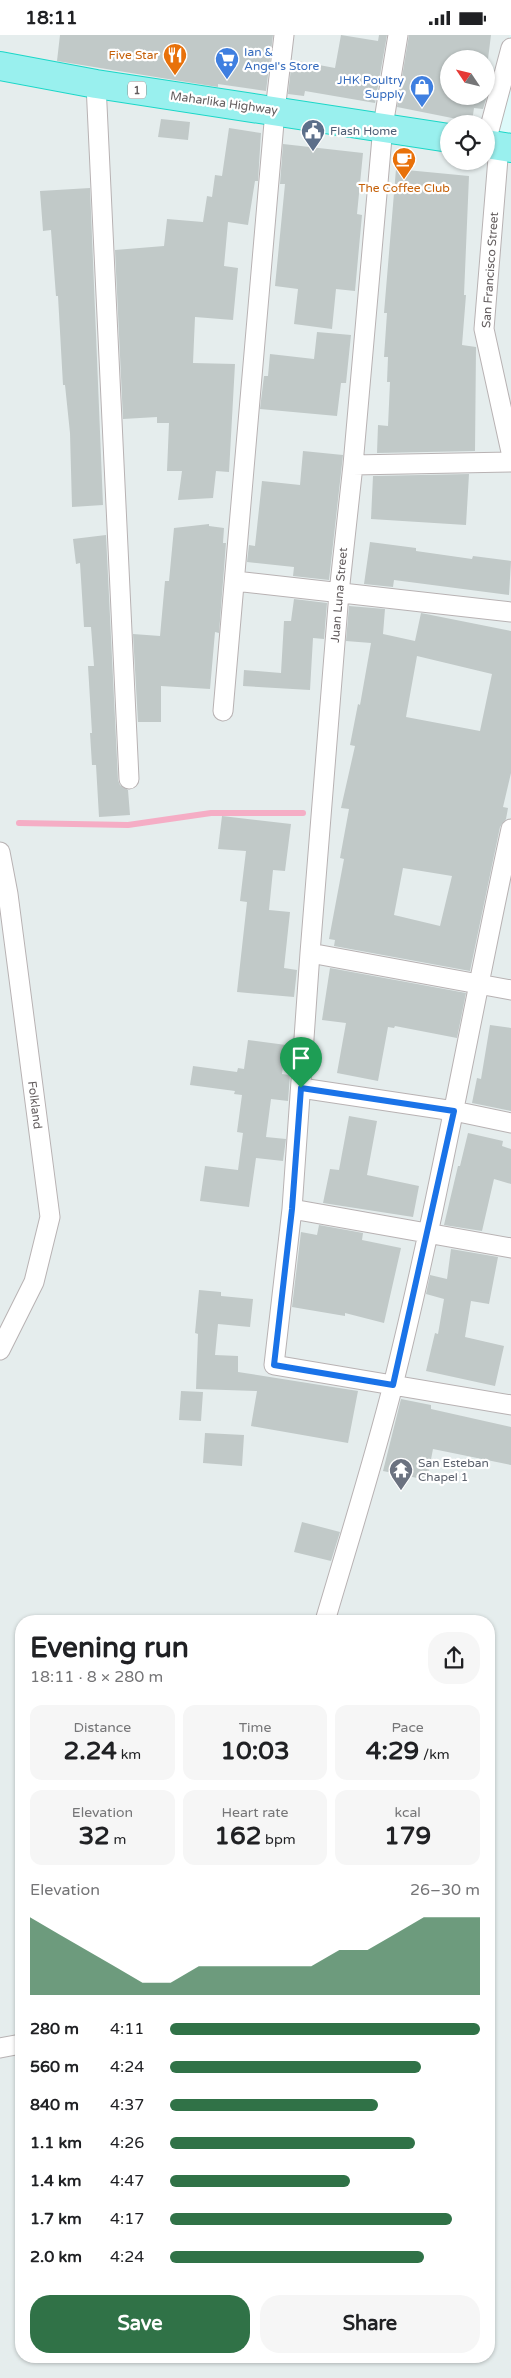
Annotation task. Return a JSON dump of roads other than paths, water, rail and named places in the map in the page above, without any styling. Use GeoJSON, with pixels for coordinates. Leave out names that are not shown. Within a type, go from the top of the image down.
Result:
{"type":"FeatureCollection","features":[{"type":"Feature","properties":{"kind":"highway","name":"Maharlika Highway"},"geometry":{"type":"LineString","coordinates":[[0,66],[96,84],[383,126],[440,136]]}},
{"type":"Feature","properties":{"kind":"street"},"geometry":{"type":"LineString","coordinates":[[223,711],[275,111],[284,35]]}},
{"type":"Feature","properties":{"kind":"street","name":"Juan Luna Street"},"geometry":{"type":"LineString","coordinates":[[393,1385],[274,1365],[292,1209],[310,953],[339,593],[353,465],[383,126],[398,35]]}},
{"type":"Feature","properties":{"kind":"street","name":"San Francisco Street"},"geometry":{"type":"LineString","coordinates":[[511,48],[496,145],[484,329],[511,452]]}},
{"type":"Feature","properties":{"kind":"street"},"geometry":{"type":"LineString","coordinates":[[96,84],[129,779]]}},
{"type":"Feature","properties":{"kind":"street"},"geometry":{"type":"LineString","coordinates":[[353,465],[511,462]]}},
{"type":"Feature","properties":{"kind":"street"},"geometry":{"type":"LineString","coordinates":[[235,581],[511,612]]}},
{"type":"Feature","properties":{"kind":"street"},"geometry":{"type":"LineString","coordinates":[[328,1615],[393,1385],[454,1111],[477,985],[511,829]]}},
{"type":"Feature","properties":{"kind":"street","name":"Folkland"},"geometry":{"type":"LineString","coordinates":[[0,852],[8,894],[50,1217],[34,1282],[0,1350]]}},
{"type":"Feature","properties":{"kind":"street"},"geometry":{"type":"LineString","coordinates":[[310,953],[511,990]]}},
{"type":"Feature","properties":{"kind":"street"},"geometry":{"type":"LineString","coordinates":[[301,1088],[454,1111],[511,1123]]}},
{"type":"Feature","properties":{"kind":"street"},"geometry":{"type":"LineString","coordinates":[[292,1209],[511,1248]]}},
{"type":"Feature","properties":{"kind":"street"},"geometry":{"type":"LineString","coordinates":[[393,1385],[511,1405]]}},
{"type":"Feature","properties":{"kind":"street"},"geometry":{"type":"LineString","coordinates":[[0,2049],[15,2045]]}},
{"type":"Feature","properties":{"kind":"waterway"},"geometry":{"type":"LineString","coordinates":[[19,823],[128,825],[211,813],[303,813]]}},
{"type":"Feature","properties":{"kind":"place","name":"Five Star"},"geometry":{"type":"Point","coordinates":[175,76]}},
{"type":"Feature","properties":{"kind":"place","name":"Ian & Angel's Store"},"geometry":{"type":"Point","coordinates":[227,80]}},
{"type":"Feature","properties":{"kind":"place","name":"JHK Poultry Supply"},"geometry":{"type":"Point","coordinates":[422,108]}},
{"type":"Feature","properties":{"kind":"place","name":"Flash Home"},"geometry":{"type":"Point","coordinates":[313,152]}},
{"type":"Feature","properties":{"kind":"place","name":"The Coffee Club"},"geometry":{"type":"Point","coordinates":[404,180]}},
{"type":"Feature","properties":{"kind":"place","name":"San Esteban Chapel 1"},"geometry":{"type":"Point","coordinates":[401,1491]}}]}
